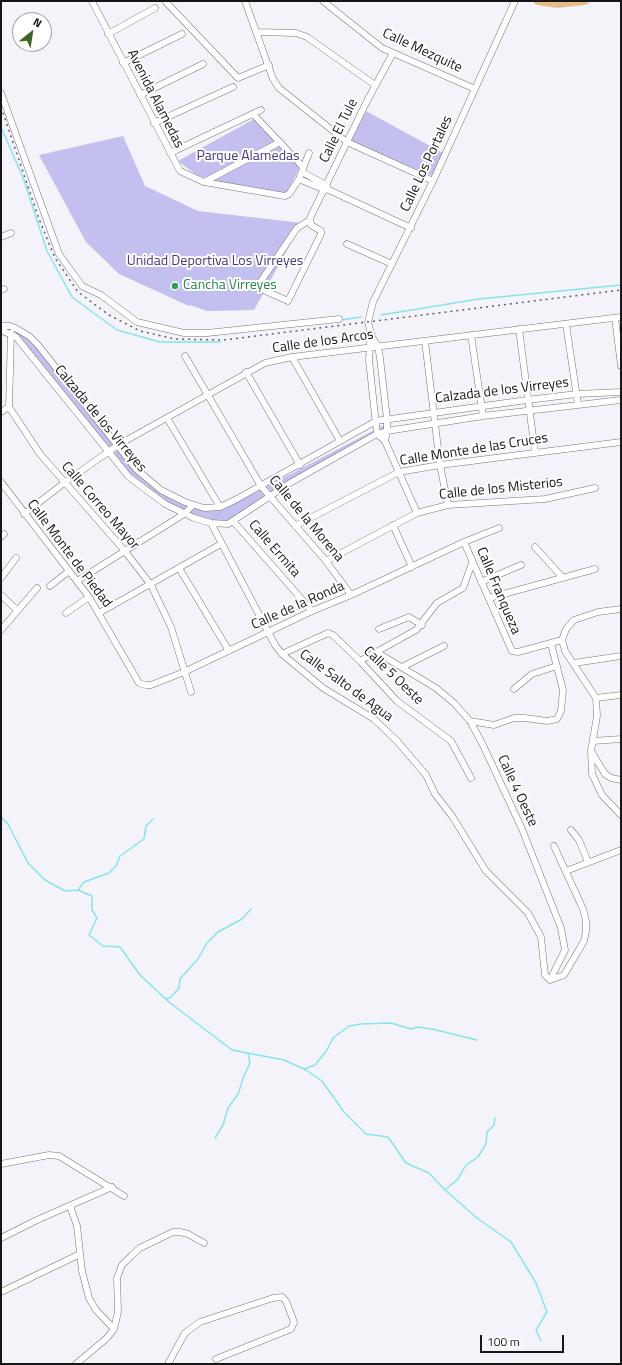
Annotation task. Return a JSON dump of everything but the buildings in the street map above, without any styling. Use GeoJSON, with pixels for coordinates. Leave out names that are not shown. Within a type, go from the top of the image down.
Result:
{"type":"FeatureCollection","features":[{"type":"Feature","properties":{"kind":"main road"},"geometry":{"type":"LineString","coordinates":[[538,1],[557,4],[585,1]]}},
{"type":"Feature","properties":{"kind":"street","name":"Avenida Alamedas"},"geometry":{"type":"LineString","coordinates":[[92,1],[180,171],[204,182],[285,196],[290,194],[299,179],[309,152]]}},
{"type":"Feature","properties":{"kind":"street"},"geometry":{"type":"LineString","coordinates":[[165,1],[238,78],[269,65]]}},
{"type":"Feature","properties":{"kind":"street"},"geometry":{"type":"LineString","coordinates":[[245,1],[273,79],[279,88],[347,142],[434,181]]}},
{"type":"Feature","properties":{"kind":"street","name":"Calle Mezquite"},"geometry":{"type":"LineString","coordinates":[[323,1],[372,41],[393,53],[475,89]]}},
{"type":"Feature","properties":{"kind":"street","name":"Calle Los Portales"},"geometry":{"type":"LineString","coordinates":[[385,441],[388,430],[378,346],[372,337],[368,322],[372,307],[434,181],[515,1]]}},
{"type":"Feature","properties":{"kind":"street"},"geometry":{"type":"LineString","coordinates":[[108,34],[155,8]]}},
{"type":"Feature","properties":{"kind":"street"},"geometry":{"type":"LineString","coordinates":[[257,32],[296,33],[307,37],[375,85]]}},
{"type":"Feature","properties":{"kind":"street"},"geometry":{"type":"LineString","coordinates":[[123,63],[182,34]]}},
{"type":"Feature","properties":{"kind":"street","name":"Calle El Tule"},"geometry":{"type":"LineString","coordinates":[[310,220],[375,85],[393,53]]}},
{"type":"Feature","properties":{"kind":"street"},"geometry":{"type":"LineString","coordinates":[[140,95],[203,64]]}},
{"type":"Feature","properties":{"kind":"street"},"geometry":{"type":"LineString","coordinates":[[154,123],[234,87]]}},
{"type":"Feature","properties":{"kind":"street"},"geometry":{"type":"LineString","coordinates":[[1,93],[59,254],[82,286],[100,295],[137,322],[184,333],[207,333],[339,319]]}},
{"type":"Feature","properties":{"kind":"street"},"geometry":{"type":"LineString","coordinates":[[170,154],[262,110]]}},
{"type":"Feature","properties":{"kind":"street"},"geometry":{"type":"LineString","coordinates":[[253,114],[303,169],[326,188]]}},
{"type":"Feature","properties":{"kind":"street"},"geometry":{"type":"LineString","coordinates":[[204,182],[280,142]]}},
{"type":"Feature","properties":{"kind":"street"},"geometry":{"type":"LineString","coordinates":[[299,179],[326,188],[411,228]]}},
{"type":"Feature","properties":{"kind":"street"},"geometry":{"type":"LineString","coordinates":[[310,220],[311,224],[321,234],[288,301],[257,287],[296,228],[310,220]]}},
{"type":"Feature","properties":{"kind":"street"},"geometry":{"type":"LineString","coordinates":[[1,236],[11,234]]}},
{"type":"Feature","properties":{"kind":"street"},"geometry":{"type":"LineString","coordinates":[[347,244],[392,264]]}},
{"type":"Feature","properties":{"kind":"street"},"geometry":{"type":"LineString","coordinates":[[618,317],[621,366]]}},
{"type":"Feature","properties":{"kind":"street","name":"Calle de los Arcos"},"geometry":{"type":"LineString","coordinates":[[24,514],[64,483],[118,445],[265,362],[368,347],[618,317]]}},
{"type":"Feature","properties":{"kind":"street"},"geometry":{"type":"LineString","coordinates":[[566,324],[578,404]]}},
{"type":"Feature","properties":{"kind":"street","name":"Calzada de los Virreyes"},"geometry":{"type":"LineString","coordinates":[[1,326],[10,326],[23,331],[38,345],[136,469],[161,490],[193,505],[204,508],[220,507],[300,465],[376,421],[577,394],[621,392]]}},
{"type":"Feature","properties":{"kind":"street"},"geometry":{"type":"LineString","coordinates":[[519,329],[527,400],[535,452]]}},
{"type":"Feature","properties":{"kind":"street","name":"Calzada de los Virreyes"},"geometry":{"type":"LineString","coordinates":[[1,330],[11,334],[42,368],[136,483],[158,499],[184,514],[211,523],[225,525],[269,497],[377,434],[388,430],[529,410],[621,400]]}},
{"type":"Feature","properties":{"kind":"street"},"geometry":{"type":"LineString","coordinates":[[1,412],[9,407],[11,334]]}},
{"type":"Feature","properties":{"kind":"street"},"geometry":{"type":"LineString","coordinates":[[471,335],[483,416]]}},
{"type":"Feature","properties":{"kind":"street"},"geometry":{"type":"LineString","coordinates":[[372,337],[368,347],[377,434],[385,441],[417,513]]}},
{"type":"Feature","properties":{"kind":"street"},"geometry":{"type":"LineString","coordinates":[[425,341],[440,465],[448,505]]}},
{"type":"Feature","properties":{"kind":"street","name":"Calle de la Morena"},"geometry":{"type":"LineString","coordinates":[[185,356],[261,486],[326,561],[351,595]]}},
{"type":"Feature","properties":{"kind":"street"},"geometry":{"type":"LineString","coordinates":[[292,357],[340,441]]}},
{"type":"Feature","properties":{"kind":"street"},"geometry":{"type":"LineString","coordinates":[[246,372],[300,465]]}},
{"type":"Feature","properties":{"kind":"street","name":"Calle Correo Mayor"},"geometry":{"type":"LineString","coordinates":[[9,407],[40,454],[124,550],[150,585],[171,627],[191,692]]}},
{"type":"Feature","properties":{"kind":"street"},"geometry":{"type":"LineString","coordinates":[[167,418],[220,507]]}},
{"type":"Feature","properties":{"kind":"street","name":"Calle Monte de las Cruces"},"geometry":{"type":"LineString","coordinates":[[296,526],[399,472],[535,452],[621,442]]}},
{"type":"Feature","properties":{"kind":"street","name":"Calle Monte de Piedad"},"geometry":{"type":"LineString","coordinates":[[1,482],[89,597],[139,683]]}},
{"type":"Feature","properties":{"kind":"street","name":"Calle de los Misterios"},"geometry":{"type":"LineString","coordinates":[[326,561],[417,513],[448,505],[545,499],[595,488]]}},
{"type":"Feature","properties":{"kind":"street"},"geometry":{"type":"LineString","coordinates":[[77,581],[124,550],[184,514],[193,505]]}},
{"type":"Feature","properties":{"kind":"street","name":"Calle Ermita"},"geometry":{"type":"LineString","coordinates":[[233,521],[312,611]]}},
{"type":"Feature","properties":{"kind":"street","name":"Calle Salto de Agua"},"geometry":{"type":"LineString","coordinates":[[211,523],[269,633],[282,654],[323,688],[374,719],[407,752],[426,775],[435,794],[452,816],[478,861],[532,918],[541,937],[545,975],[550,980]]}},
{"type":"Feature","properties":{"kind":"street"},"geometry":{"type":"LineString","coordinates":[[393,525],[412,567]]}},
{"type":"Feature","properties":{"kind":"street","name":"Calle de la Ronda"},"geometry":{"type":"LineString","coordinates":[[139,683],[151,685],[184,672],[269,633],[312,611],[351,595],[464,542],[499,528]]}},
{"type":"Feature","properties":{"kind":"street","name":"Calle Franqueza"},"geometry":{"type":"LineString","coordinates":[[464,542],[510,650],[518,652],[551,644]]}},
{"type":"Feature","properties":{"kind":"street"},"geometry":{"type":"LineString","coordinates":[[99,613],[221,544]]}},
{"type":"Feature","properties":{"kind":"street"},"geometry":{"type":"LineString","coordinates":[[535,547],[563,578]]}},
{"type":"Feature","properties":{"kind":"street"},"geometry":{"type":"LineString","coordinates":[[1,578],[16,558]]}},
{"type":"Feature","properties":{"kind":"street"},"geometry":{"type":"LineString","coordinates":[[360,661],[416,630],[422,625],[437,603],[463,588],[472,563]]}},
{"type":"Feature","properties":{"kind":"street"},"geometry":{"type":"LineString","coordinates":[[481,582],[521,565]]}},
{"type":"Feature","properties":{"kind":"street"},"geometry":{"type":"LineString","coordinates":[[179,568],[229,651]]}},
{"type":"Feature","properties":{"kind":"street"},"geometry":{"type":"LineString","coordinates":[[489,598],[595,569]]}},
{"type":"Feature","properties":{"kind":"street"},"geometry":{"type":"LineString","coordinates":[[50,586],[69,571]]}},
{"type":"Feature","properties":{"kind":"street"},"geometry":{"type":"LineString","coordinates":[[1,630],[37,588]]}},
{"type":"Feature","properties":{"kind":"street"},"geometry":{"type":"LineString","coordinates":[[1,595],[17,610]]}},
{"type":"Feature","properties":{"kind":"street"},"geometry":{"type":"LineString","coordinates":[[66,613],[89,597]]}},
{"type":"Feature","properties":{"kind":"street"},"geometry":{"type":"LineString","coordinates":[[621,609],[598,612],[574,620],[566,629],[562,640],[565,651],[596,698],[597,716],[591,764],[595,784],[602,795],[621,815]]}},
{"type":"Feature","properties":{"kind":"street"},"geometry":{"type":"LineString","coordinates":[[379,629],[409,618],[422,625]]}},
{"type":"Feature","properties":{"kind":"street","name":"Calle 5 Oeste"},"geometry":{"type":"LineString","coordinates":[[282,654],[328,633],[333,635],[360,661],[397,701],[451,741],[471,778]]}},
{"type":"Feature","properties":{"kind":"street"},"geometry":{"type":"LineString","coordinates":[[470,721],[494,725],[517,718],[547,721],[557,719],[561,711],[563,690],[551,644],[562,640]]}},
{"type":"Feature","properties":{"kind":"street"},"geometry":{"type":"LineString","coordinates":[[402,667],[444,646]]}},
{"type":"Feature","properties":{"kind":"street","name":"Calle 4 Oeste"},"geometry":{"type":"LineString","coordinates":[[378,652],[436,688],[454,703],[470,721],[482,743],[522,829],[561,928],[565,950],[550,980]]}},
{"type":"Feature","properties":{"kind":"street"},"geometry":{"type":"LineString","coordinates":[[574,663],[621,656]]}},
{"type":"Feature","properties":{"kind":"street"},"geometry":{"type":"LineString","coordinates":[[514,689],[532,674],[557,666]]}},
{"type":"Feature","properties":{"kind":"street"},"geometry":{"type":"LineString","coordinates":[[596,698],[621,694]]}},
{"type":"Feature","properties":{"kind":"street"},"geometry":{"type":"LineString","coordinates":[[593,741],[621,739]]}},
{"type":"Feature","properties":{"kind":"street"},"geometry":{"type":"LineString","coordinates":[[592,751],[605,774],[610,778],[621,780]]}},
{"type":"Feature","properties":{"kind":"street"},"geometry":{"type":"LineString","coordinates":[[571,830],[579,840],[588,862]]}},
{"type":"Feature","properties":{"kind":"street"},"geometry":{"type":"LineString","coordinates":[[550,980],[564,975],[584,941],[586,931],[586,921],[583,909],[554,846]]}},
{"type":"Feature","properties":{"kind":"street"},"geometry":{"type":"LineString","coordinates":[[566,871],[621,850]]}},
{"type":"Feature","properties":{"kind":"street"},"geometry":{"type":"LineString","coordinates":[[1,1164],[50,1155],[59,1156],[124,1196]]}},
{"type":"Feature","properties":{"kind":"street"},"geometry":{"type":"LineString","coordinates":[[1,1238],[37,1220],[112,1188]]}},
{"type":"Feature","properties":{"kind":"street"},"geometry":{"type":"LineString","coordinates":[[70,1206],[77,1226],[84,1283],[89,1298],[96,1310],[114,1329]]}},
{"type":"Feature","properties":{"kind":"street"},"geometry":{"type":"LineString","coordinates":[[76,1364],[107,1338],[114,1329],[118,1312],[117,1278],[122,1265],[131,1256],[140,1248],[172,1232],[188,1234],[204,1243]]}},
{"type":"Feature","properties":{"kind":"street"},"geometry":{"type":"LineString","coordinates":[[1,1292],[80,1254]]}},
{"type":"Feature","properties":{"kind":"street"},"geometry":{"type":"LineString","coordinates":[[169,1364],[181,1339],[190,1327],[200,1322],[273,1298],[282,1297],[286,1301],[294,1322],[293,1327],[288,1331],[216,1359]]}},
{"type":"Feature","properties":{"kind":"green space"},"geometry":{"type":"Polygon","coordinates":[[[366,111],[443,153],[433,176],[350,142],[366,111]]]}},
{"type":"Feature","properties":{"kind":"green space","name":"Parque Alamedas"},"geometry":{"type":"Polygon","coordinates":[[[254,119],[300,167],[286,194],[215,182],[195,174],[178,161],[254,119]]]}},
{"type":"Feature","properties":{"kind":"green space","name":"Unidad Deportiva Los Virreyes"},"geometry":{"type":"Polygon","coordinates":[[[123,136],[145,186],[198,211],[302,223],[254,310],[207,311],[190,305],[189,306],[119,274],[86,242],[39,155],[123,136]]]}},
{"type":"Feature","properties":{"kind":"green space"},"geometry":{"type":"Polygon","coordinates":[[[17,330],[27,335],[117,446],[110,453],[15,338],[17,330]]]}},
{"type":"Feature","properties":{"kind":"green space"},"geometry":{"type":"Polygon","coordinates":[[[384,425],[386,432],[272,496],[229,527],[201,522],[166,507],[130,479],[112,455],[119,448],[161,491],[207,510],[224,509],[384,425]]]}},
{"type":"Feature","properties":{"kind":"waterway"},"geometry":{"type":"LineString","coordinates":[[1,127],[24,180],[47,251],[72,297],[117,330],[160,342],[220,342]]}},
{"type":"Feature","properties":{"kind":"waterway"},"geometry":{"type":"LineString","coordinates":[[381,315],[479,299],[621,285]]}},
{"type":"Feature","properties":{"kind":"waterway"},"geometry":{"type":"LineString","coordinates":[[341,320],[361,317]]}},
{"type":"Feature","properties":{"kind":"waterway"},"geometry":{"type":"LineString","coordinates":[[1,817],[8,824],[28,863],[45,880],[65,891],[78,890],[92,896],[92,910],[97,918],[89,935],[103,946],[120,947],[140,975],[169,1002],[232,1050],[284,1060],[306,1070],[322,1081],[344,1112],[366,1134],[388,1137],[406,1163],[429,1173],[445,1190],[477,1218],[511,1242],[536,1283],[547,1312],[536,1330],[541,1341]]}},
{"type":"Feature","properties":{"kind":"waterway"},"geometry":{"type":"LineString","coordinates":[[78,890],[84,882],[109,873],[116,866],[120,856],[144,839],[146,826],[153,819]]}},
{"type":"Feature","properties":{"kind":"waterway"},"geometry":{"type":"LineString","coordinates":[[166,999],[171,997],[179,988],[180,979],[198,959],[207,943],[218,932],[242,919],[251,909]]}},
{"type":"Feature","properties":{"kind":"waterway"},"geometry":{"type":"LineString","coordinates":[[304,1069],[315,1065],[327,1050],[333,1038],[349,1026],[391,1023],[411,1029],[418,1027],[432,1029],[477,1040]]}},
{"type":"Feature","properties":{"kind":"waterway"},"geometry":{"type":"LineString","coordinates":[[215,1138],[223,1125],[228,1108],[238,1094],[250,1063],[248,1053]]}},
{"type":"Feature","properties":{"kind":"waterway"},"geometry":{"type":"LineString","coordinates":[[445,1190],[458,1179],[466,1165],[478,1157],[486,1144],[487,1132],[494,1125],[495,1118]]}},
{"type":"Feature","properties":{"kind":"railway"},"geometry":{"type":"LineString","coordinates":[[1,107],[39,219],[55,258],[78,292],[109,315],[140,331],[175,339],[224,340],[621,290]]}},
{"type":"Feature","properties":{"kind":"place","name":"Cancha Virreyes"},"geometry":{"type":"Point","coordinates":[175,286]}}]}
